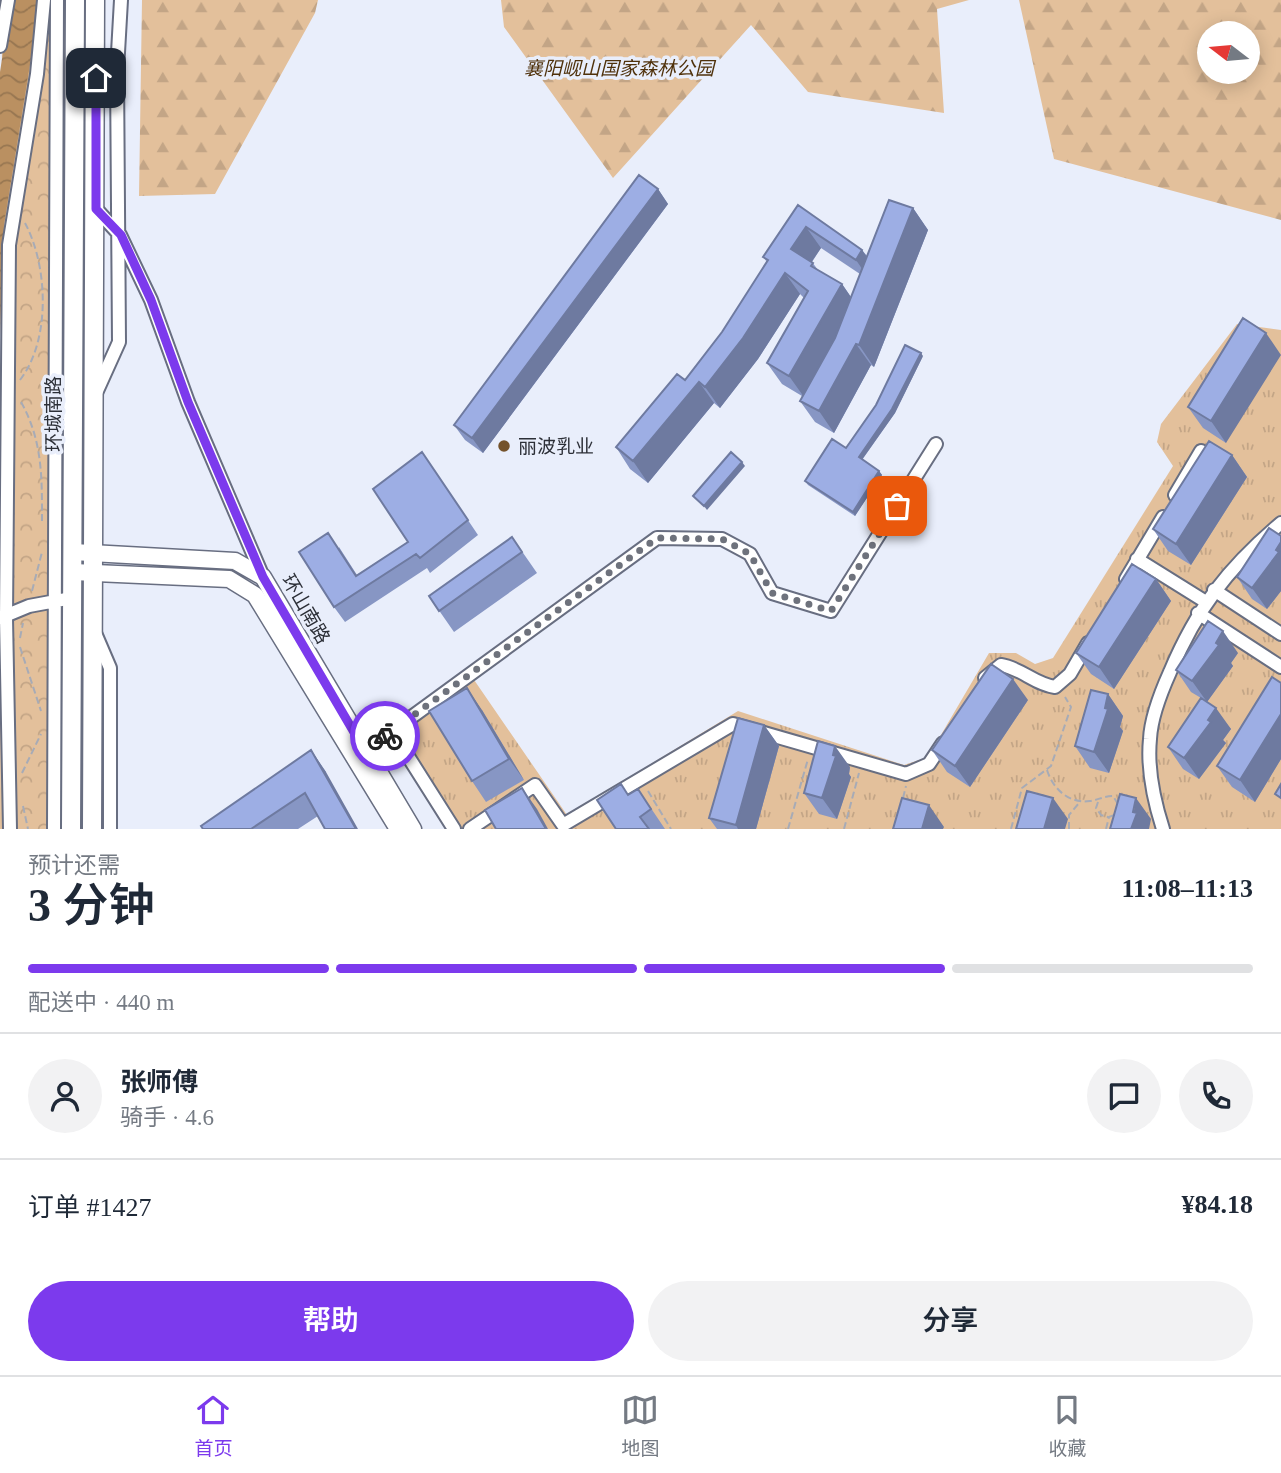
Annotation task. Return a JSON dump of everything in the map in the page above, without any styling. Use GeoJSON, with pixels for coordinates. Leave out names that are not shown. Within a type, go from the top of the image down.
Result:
{"type":"FeatureCollection","features":[{"type":"Feature","properties":{"kind":"highway","name":"环城南路"},"geometry":{"type":"LineString","coordinates":[[71,829],[75,0]]}},
{"type":"Feature","properties":{"kind":"highway"},"geometry":{"type":"LineString","coordinates":[[92,829],[95,0]]}},
{"type":"Feature","properties":{"kind":"main road","name":"环山南路"},"geometry":{"type":"LineString","coordinates":[[73,552],[235,561],[263,577],[413,829]]}},
{"type":"Feature","properties":{"kind":"main road","name":"环山南路"},"geometry":{"type":"LineString","coordinates":[[73,572],[229,579],[255,596],[398,829]]}},
{"type":"Feature","properties":{"kind":"street"},"geometry":{"type":"LineString","coordinates":[[0,46],[8,0]]}},
{"type":"Feature","properties":{"kind":"street"},"geometry":{"type":"LineString","coordinates":[[10,829],[3,618],[9,246],[37,74],[44,0]]}},
{"type":"Feature","properties":{"kind":"street"},"geometry":{"type":"LineString","coordinates":[[54,829],[57,0]]}},
{"type":"Feature","properties":{"kind":"street"},"geometry":{"type":"LineString","coordinates":[[95,397],[119,342],[121,235],[117,71],[121,0]]}},
{"type":"Feature","properties":{"kind":"street"},"geometry":{"type":"LineString","coordinates":[[96,209],[121,235],[151,300],[188,402],[263,577]]}},
{"type":"Feature","properties":{"kind":"street"},"geometry":{"type":"LineString","coordinates":[[365,751],[657,538],[722,539],[750,554],[772,593],[831,611],[936,444]]}},
{"type":"Feature","properties":{"kind":"street"},"geometry":{"type":"LineString","coordinates":[[1117,594],[1201,451]]}},
{"type":"Feature","properties":{"kind":"street"},"geometry":{"type":"LineString","coordinates":[[1163,829],[1153,799],[1150,739],[1161,694],[1188,630],[1214,590],[1241,556],[1281,523]]}},
{"type":"Feature","properties":{"kind":"street"},"geometry":{"type":"LineString","coordinates":[[1138,559],[1206,602]]}},
{"type":"Feature","properties":{"kind":"street"},"geometry":{"type":"LineString","coordinates":[[1214,590],[1281,634]]}},
{"type":"Feature","properties":{"kind":"street"},"geometry":{"type":"LineString","coordinates":[[3,618],[29,607],[72,598]]}},
{"type":"Feature","properties":{"kind":"street"},"geometry":{"type":"LineString","coordinates":[[1198,613],[1281,667]]}},
{"type":"Feature","properties":{"kind":"street"},"geometry":{"type":"LineString","coordinates":[[980,685],[987,674],[1001,665],[1010,666],[1041,685],[1057,685],[1070,674],[1097,628]]}},
{"type":"Feature","properties":{"kind":"street"},"geometry":{"type":"LineString","coordinates":[[93,629],[110,668],[110,829]]}},
{"type":"Feature","properties":{"kind":"street"},"geometry":{"type":"LineString","coordinates":[[470,829],[535,785],[563,825],[733,723],[906,774],[929,764],[951,730]]}},
{"type":"Feature","properties":{"kind":"street"},"geometry":{"type":"LineString","coordinates":[[392,731],[454,829]]}},
{"type":"Feature","properties":{"kind":"path"},"geometry":{"type":"LineString","coordinates":[[24,222],[35,242],[43,320],[32,362],[22,379],[8,391],[22,403],[32,421],[41,457],[42,524]]}},
{"type":"Feature","properties":{"kind":"path"},"geometry":{"type":"LineString","coordinates":[[42,550],[19,644],[43,715]]}},
{"type":"Feature","properties":{"kind":"path"},"geometry":{"type":"LineString","coordinates":[[1011,829],[1022,788],[1051,765],[1071,706],[1057,685]]}},
{"type":"Feature","properties":{"kind":"path"},"geometry":{"type":"LineString","coordinates":[[21,775],[42,731]]}},
{"type":"Feature","properties":{"kind":"path"},"geometry":{"type":"LineString","coordinates":[[788,829],[812,746]]}},
{"type":"Feature","properties":{"kind":"path"},"geometry":{"type":"LineString","coordinates":[[844,829],[862,761]]}},
{"type":"Feature","properties":{"kind":"path"},"geometry":{"type":"LineString","coordinates":[[1047,769],[1051,782],[1069,799],[1080,802],[1113,796],[1119,807],[1109,817],[1106,829]]}},
{"type":"Feature","properties":{"kind":"path"},"geometry":{"type":"LineString","coordinates":[[900,806],[910,772]]}},
{"type":"Feature","properties":{"kind":"path"},"geometry":{"type":"LineString","coordinates":[[640,779],[671,829]]}},
{"type":"Feature","properties":{"kind":"path"},"geometry":{"type":"LineString","coordinates":[[21,798],[28,829]]}},
{"type":"Feature","properties":{"kind":"path"},"geometry":{"type":"LineString","coordinates":[[1098,799],[1096,808],[1101,815],[1109,817]]}},
{"type":"Feature","properties":{"kind":"path"},"geometry":{"type":"LineString","coordinates":[[1069,829],[1069,815],[1080,802]]}},
{"type":"Feature","properties":{"kind":"green space"},"geometry":{"type":"Polygon","coordinates":[[[2,0],[75,0],[71,829],[0,829],[2,0]]]}},
{"type":"Feature","properties":{"kind":"green space"},"geometry":{"type":"Polygon","coordinates":[[[142,0],[318,0],[315,13],[215,194],[139,196],[142,0]]]}},
{"type":"Feature","properties":{"kind":"green space","name":"襄阳岘山国家森林公园"},"geometry":{"type":"Polygon","coordinates":[[[501,0],[969,0],[937,9],[944,113],[808,92],[751,25],[613,178],[504,27],[501,0]]]}},
{"type":"Feature","properties":{"kind":"green space"},"geometry":{"type":"Polygon","coordinates":[[[1019,0],[1281,0],[1281,220],[1054,159],[1019,0]]]}},
{"type":"Feature","properties":{"kind":"green space"},"geometry":{"type":"Polygon","coordinates":[[[1237,324],[1281,330],[1281,829],[454,829],[392,731],[470,674],[567,815],[738,711],[904,765],[928,757],[989,653],[1016,653],[1035,664],[1053,658],[1173,466],[1157,442],[1161,424],[1237,324]]]}},
{"type":"Feature","properties":{"kind":"water"},"geometry":{"type":"Polygon","coordinates":[[[11,0],[40,0],[40,3],[4,225],[0,337],[0,72],[11,0]]]}},
{"type":"Feature","properties":{"kind":"building"},"geometry":{"type":"Polygon","coordinates":[[[639,175],[658,189],[472,438],[454,425],[639,175]]]}},
{"type":"Feature","properties":{"kind":"building"},"geometry":{"type":"Polygon","coordinates":[[[889,200],[913,208],[859,345],[856,344],[819,411],[800,401],[835,338],[889,200]]]}},
{"type":"Feature","properties":{"kind":"building"},"geometry":{"type":"Polygon","coordinates":[[[798,205],[862,250],[856,260],[806,227],[791,249],[813,263],[811,266],[842,284],[789,376],[767,363],[808,291],[785,273],[743,338],[705,387],[699,382],[633,461],[616,447],[677,374],[685,380],[722,332],[768,260],[763,257],[798,205]]]}},
{"type":"Feature","properties":{"kind":"building"},"geometry":{"type":"Polygon","coordinates":[[[1243,318],[1266,333],[1211,421],[1188,407],[1243,318]]]}},
{"type":"Feature","properties":{"kind":"building"},"geometry":{"type":"Polygon","coordinates":[[[905,345],[921,353],[892,409],[859,457],[879,471],[853,512],[805,481],[832,439],[846,448],[876,405],[905,345]]]}},
{"type":"Feature","properties":{"kind":"building"},"geometry":{"type":"Polygon","coordinates":[[[1209,441],[1232,455],[1176,544],[1153,529],[1209,441]]]}},
{"type":"Feature","properties":{"kind":"building"},"geometry":{"type":"Polygon","coordinates":[[[422,452],[468,520],[420,558],[416,554],[334,607],[299,552],[328,533],[356,576],[408,542],[373,489],[422,452]]]}},
{"type":"Feature","properties":{"kind":"building"},"geometry":{"type":"Polygon","coordinates":[[[731,452],[742,462],[704,506],[693,496],[731,452]]]}},
{"type":"Feature","properties":{"kind":"building"},"geometry":{"type":"Polygon","coordinates":[[[1269,528],[1281,536],[1276,550],[1279,552],[1252,588],[1237,577],[1269,528]]]}},
{"type":"Feature","properties":{"kind":"building"},"geometry":{"type":"Polygon","coordinates":[[[512,537],[522,552],[439,611],[429,596],[512,537]]]}},
{"type":"Feature","properties":{"kind":"building"},"geometry":{"type":"Polygon","coordinates":[[[1132,564],[1156,579],[1099,667],[1076,653],[1132,564]]]}},
{"type":"Feature","properties":{"kind":"building"},"geometry":{"type":"Polygon","coordinates":[[[1208,621],[1223,631],[1216,643],[1219,645],[1192,681],[1176,670],[1208,621]]]}},
{"type":"Feature","properties":{"kind":"building"},"geometry":{"type":"Polygon","coordinates":[[[991,664],[1013,679],[955,766],[932,750],[991,664]]]}},
{"type":"Feature","properties":{"kind":"building"},"geometry":{"type":"Polygon","coordinates":[[[1272,677],[1281,683],[1281,714],[1240,780],[1217,766],[1272,677]]]}},
{"type":"Feature","properties":{"kind":"building"},"geometry":{"type":"Polygon","coordinates":[[[467,688],[509,759],[472,781],[429,711],[467,688]]]}},
{"type":"Feature","properties":{"kind":"building"},"geometry":{"type":"Polygon","coordinates":[[[1091,690],[1108,694],[1105,708],[1108,709],[1094,752],[1075,746],[1091,690]]]}},
{"type":"Feature","properties":{"kind":"building"},"geometry":{"type":"Polygon","coordinates":[[[1201,698],[1216,708],[1208,720],[1211,722],[1184,758],[1168,747],[1201,698]]]}},
{"type":"Feature","properties":{"kind":"building"},"geometry":{"type":"Polygon","coordinates":[[[738,718],[764,725],[736,825],[709,818],[738,718]]]}},
{"type":"Feature","properties":{"kind":"building"},"geometry":{"type":"Polygon","coordinates":[[[818,741],[835,746],[833,755],[836,756],[822,798],[804,793],[818,741]]]}},
{"type":"Feature","properties":{"kind":"building"},"geometry":{"type":"Polygon","coordinates":[[[311,750],[356,829],[325,829],[305,793],[251,829],[203,829],[201,826],[311,750]]]}},
{"type":"Feature","properties":{"kind":"building"},"geometry":{"type":"Polygon","coordinates":[[[621,784],[628,795],[638,789],[651,809],[640,817],[649,829],[616,829],[597,800],[621,784]]]}},
{"type":"Feature","properties":{"kind":"building"},"geometry":{"type":"Polygon","coordinates":[[[1281,784],[1281,798],[1275,794],[1281,784]]]}},
{"type":"Feature","properties":{"kind":"building"},"geometry":{"type":"Polygon","coordinates":[[[522,788],[546,829],[496,829],[485,810],[522,788]]]}},
{"type":"Feature","properties":{"kind":"building"},"geometry":{"type":"Polygon","coordinates":[[[1027,791],[1053,798],[1044,829],[1016,829],[1027,791]]]}},
{"type":"Feature","properties":{"kind":"building"},"geometry":{"type":"Polygon","coordinates":[[[1120,794],[1136,798],[1133,812],[1137,813],[1131,829],[1110,829],[1120,794]]]}},
{"type":"Feature","properties":{"kind":"building"},"geometry":{"type":"Polygon","coordinates":[[[902,798],[929,805],[922,829],[893,829],[902,798]]]}},
{"type":"Feature","properties":{"kind":"way so far"},"geometry":{"type":"LineString","coordinates":[[385,736],[657,538],[722,539],[750,554],[772,593],[831,611],[897,506]]}},
{"type":"Feature","properties":{"kind":"place","name":"丽波乳业"},"geometry":{"type":"Point","coordinates":[504,446]}},
{"type":"Feature","properties":{"kind":"route"},"geometry":{"type":"LineString","coordinates":[[96,78],[96,209],[121,235],[151,300],[188,402],[263,577],[365,751],[385,736]]}}]}
